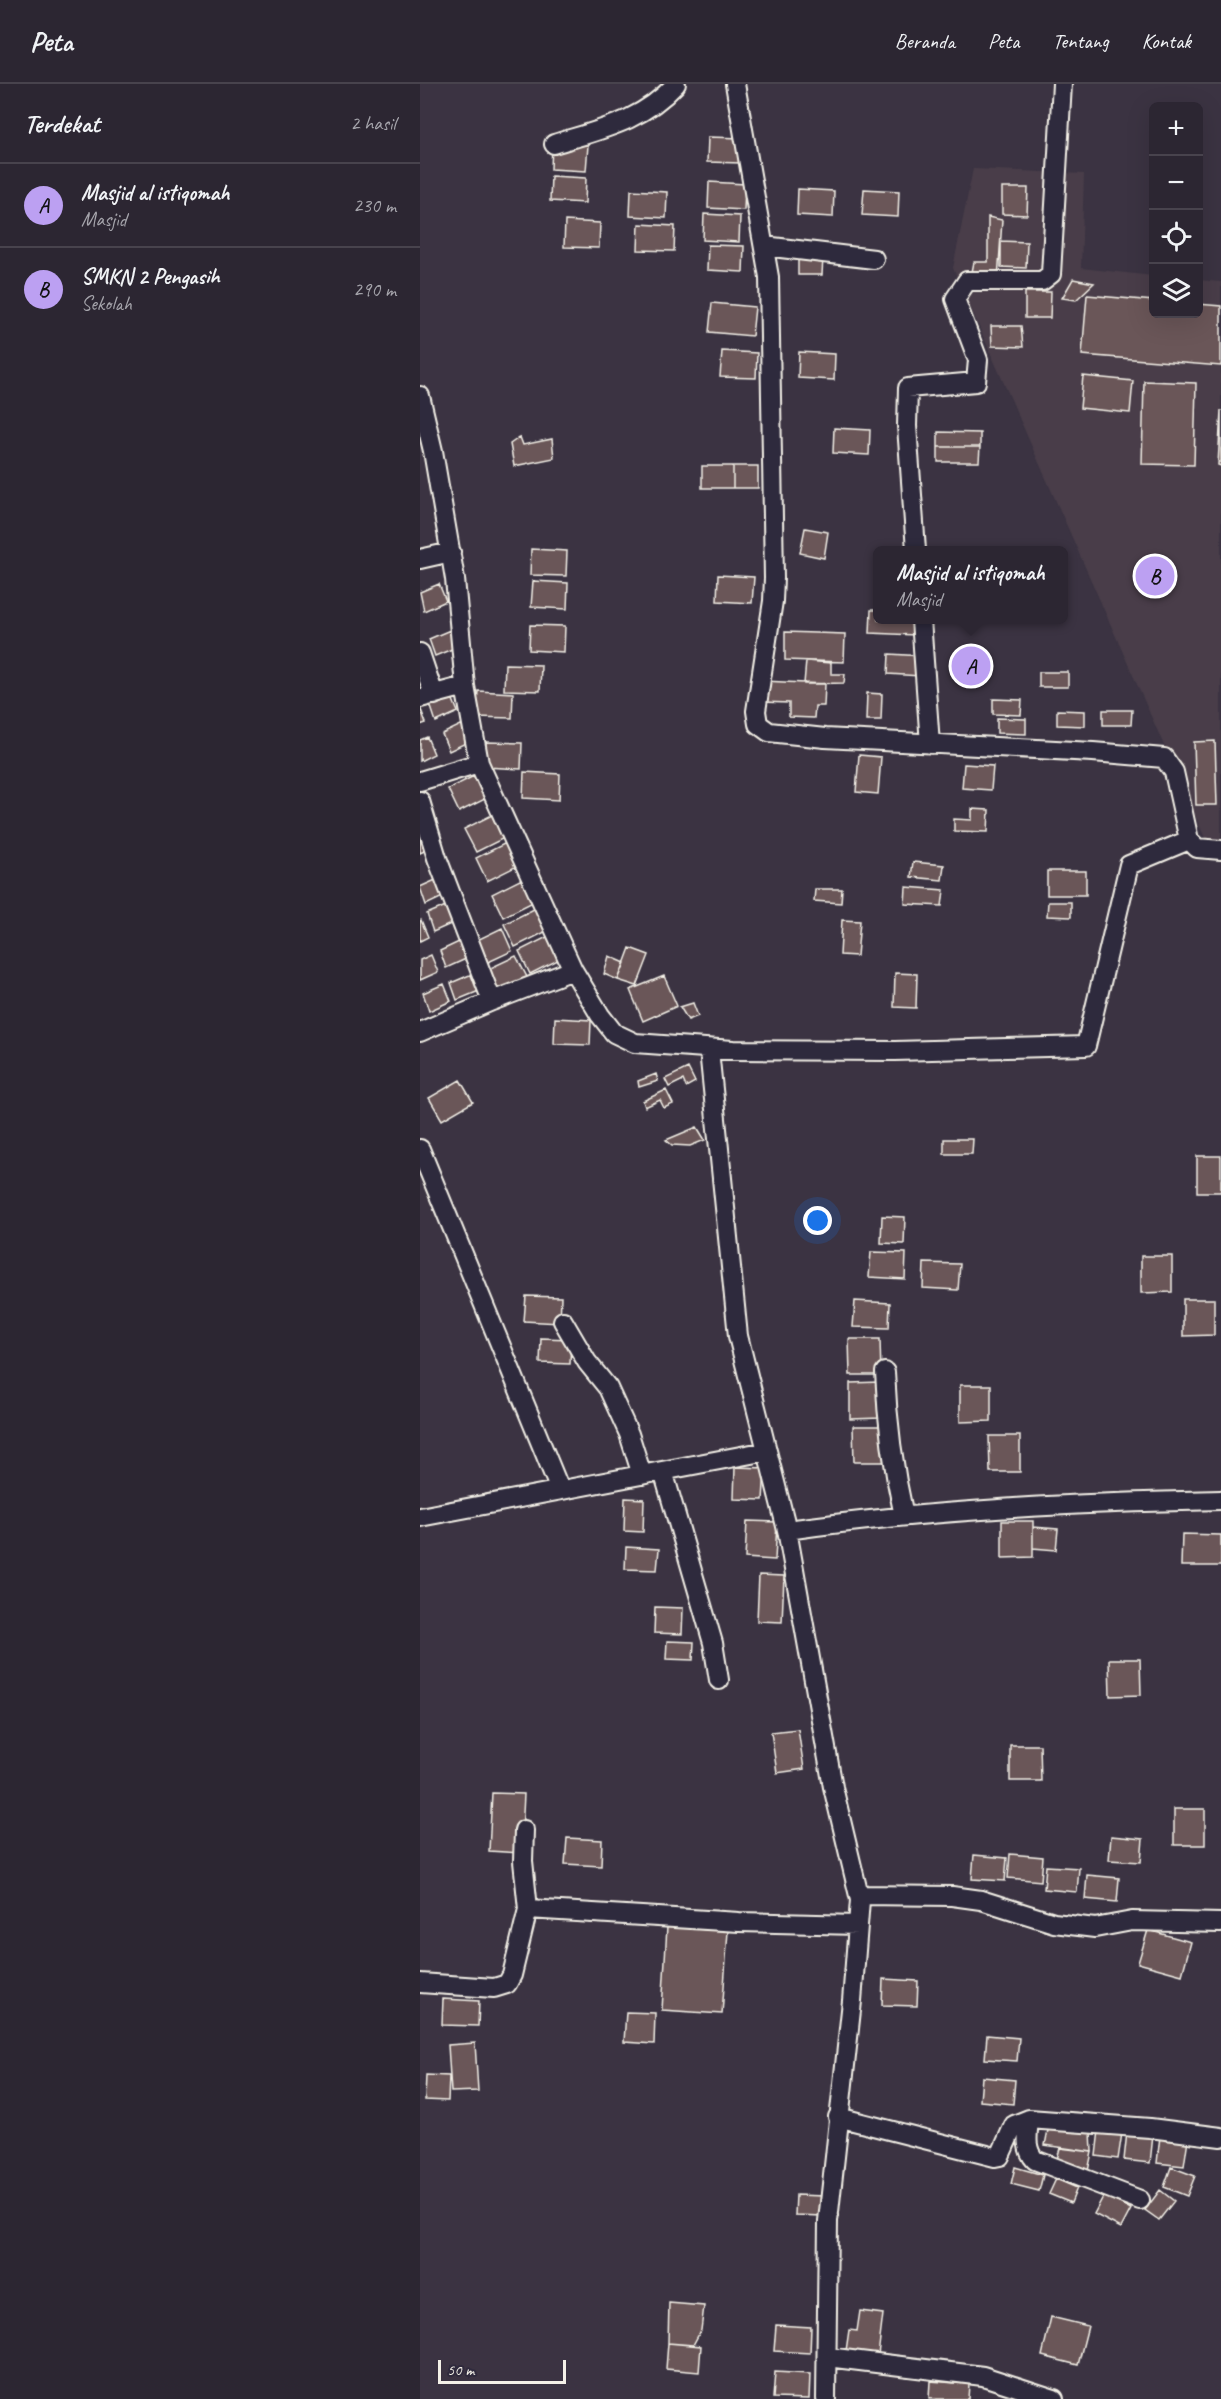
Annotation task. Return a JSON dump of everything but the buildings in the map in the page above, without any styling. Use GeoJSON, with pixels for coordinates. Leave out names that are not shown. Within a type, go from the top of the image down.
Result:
{"type":"FeatureCollection","features":[{"type":"Feature","properties":{"kind":"street"},"geometry":{"type":"LineString","coordinates":[[554,144],[629,121],[663,98],[676,84]]}},
{"type":"Feature","properties":{"kind":"street"},"geometry":{"type":"LineString","coordinates":[[735,84],[769,277],[774,578],[756,719],[761,728],[769,732],[825,738],[1093,752],[1164,758],[1174,772],[1189,840],[1197,848],[1221,850]]}},
{"type":"Feature","properties":{"kind":"street"},"geometry":{"type":"LineString","coordinates":[[916,546],[907,426],[908,388],[976,382],[978,360],[955,298],[968,281],[1042,281],[1051,274],[1062,84]]}},
{"type":"Feature","properties":{"kind":"street"},"geometry":{"type":"LineString","coordinates":[[764,246],[874,259]]}},
{"type":"Feature","properties":{"kind":"street"},"geometry":{"type":"LineString","coordinates":[[420,396],[428,475],[451,552],[465,686],[479,763],[573,970],[600,1015],[614,1033],[625,1040],[658,1047],[709,1050],[896,1051],[1086,1046],[1129,865],[1189,840]]}},
{"type":"Feature","properties":{"kind":"street"},"geometry":{"type":"LineString","coordinates":[[420,559],[451,552]]}},
{"type":"Feature","properties":{"kind":"street"},"geometry":{"type":"LineString","coordinates":[[921,624],[930,744]]}},
{"type":"Feature","properties":{"kind":"street"},"geometry":{"type":"LineString","coordinates":[[420,652],[427,696],[465,686]]}},
{"type":"Feature","properties":{"kind":"street"},"geometry":{"type":"LineString","coordinates":[[420,781],[479,763]]}},
{"type":"Feature","properties":{"kind":"street"},"geometry":{"type":"LineString","coordinates":[[420,801],[437,858],[492,1001]]}},
{"type":"Feature","properties":{"kind":"street"},"geometry":{"type":"LineString","coordinates":[[420,866],[437,858]]}},
{"type":"Feature","properties":{"kind":"street"},"geometry":{"type":"LineString","coordinates":[[421,1030],[573,970]]}},
{"type":"Feature","properties":{"kind":"street"},"geometry":{"type":"LineString","coordinates":[[709,1050],[738,1336],[787,1530],[833,1787],[859,1895],[852,2001],[828,2221],[826,2399]]}},
{"type":"Feature","properties":{"kind":"street"},"geometry":{"type":"LineString","coordinates":[[420,1149],[560,1490]]}},
{"type":"Feature","properties":{"kind":"street"},"geometry":{"type":"LineString","coordinates":[[562,1321],[587,1362],[608,1388],[629,1434],[642,1474]]}},
{"type":"Feature","properties":{"kind":"street"},"geometry":{"type":"LineString","coordinates":[[885,1372],[887,1415],[894,1470],[904,1516]]}},
{"type":"Feature","properties":{"kind":"street"},"geometry":{"type":"LineString","coordinates":[[420,1517],[767,1451]]}},
{"type":"Feature","properties":{"kind":"street"},"geometry":{"type":"LineString","coordinates":[[663,1471],[713,1643],[719,1680]]}},
{"type":"Feature","properties":{"kind":"street"},"geometry":{"type":"LineString","coordinates":[[787,1530],[904,1516],[1066,1504],[1221,1500]]}},
{"type":"Feature","properties":{"kind":"street"},"geometry":{"type":"LineString","coordinates":[[420,1983],[494,1988],[507,1984],[512,1976],[528,1909],[528,1889],[523,1861],[525,1830]]}},
{"type":"Feature","properties":{"kind":"street"},"geometry":{"type":"LineString","coordinates":[[859,1895],[962,1897],[1004,1905],[1054,1923],[1095,1928],[1132,1921],[1221,1923]]}},
{"type":"Feature","properties":{"kind":"street"},"geometry":{"type":"LineString","coordinates":[[528,1909],[739,1922],[858,1925]]}},
{"type":"Feature","properties":{"kind":"street"},"geometry":{"type":"LineString","coordinates":[[838,2117],[995,2157],[1004,2152],[1014,2125],[1029,2119],[1150,2128],[1221,2137]]}},
{"type":"Feature","properties":{"kind":"street"},"geometry":{"type":"LineString","coordinates":[[1029,2119],[1028,2147],[1029,2153],[1035,2160],[1140,2200]]}},
{"type":"Feature","properties":{"kind":"street"},"geometry":{"type":"LineString","coordinates":[[827,2357],[982,2376],[1054,2399]]}},
{"type":"Feature","properties":{"kind":"shaded area"},"geometry":{"type":"Polygon","coordinates":[[[973,169],[1084,174],[1081,268],[1149,276],[1149,318],[1203,318],[1203,280],[1221,282],[1221,839],[1205,838],[953,268],[973,169]]]}},
{"type":"Feature","properties":{"kind":"place","name":"SMKN 2 Pengasih"},"geometry":{"type":"Point","coordinates":[1155,576]}},
{"type":"Feature","properties":{"kind":"place","name":"Masjid al istiqomah"},"geometry":{"type":"Point","coordinates":[971,666]}}]}
